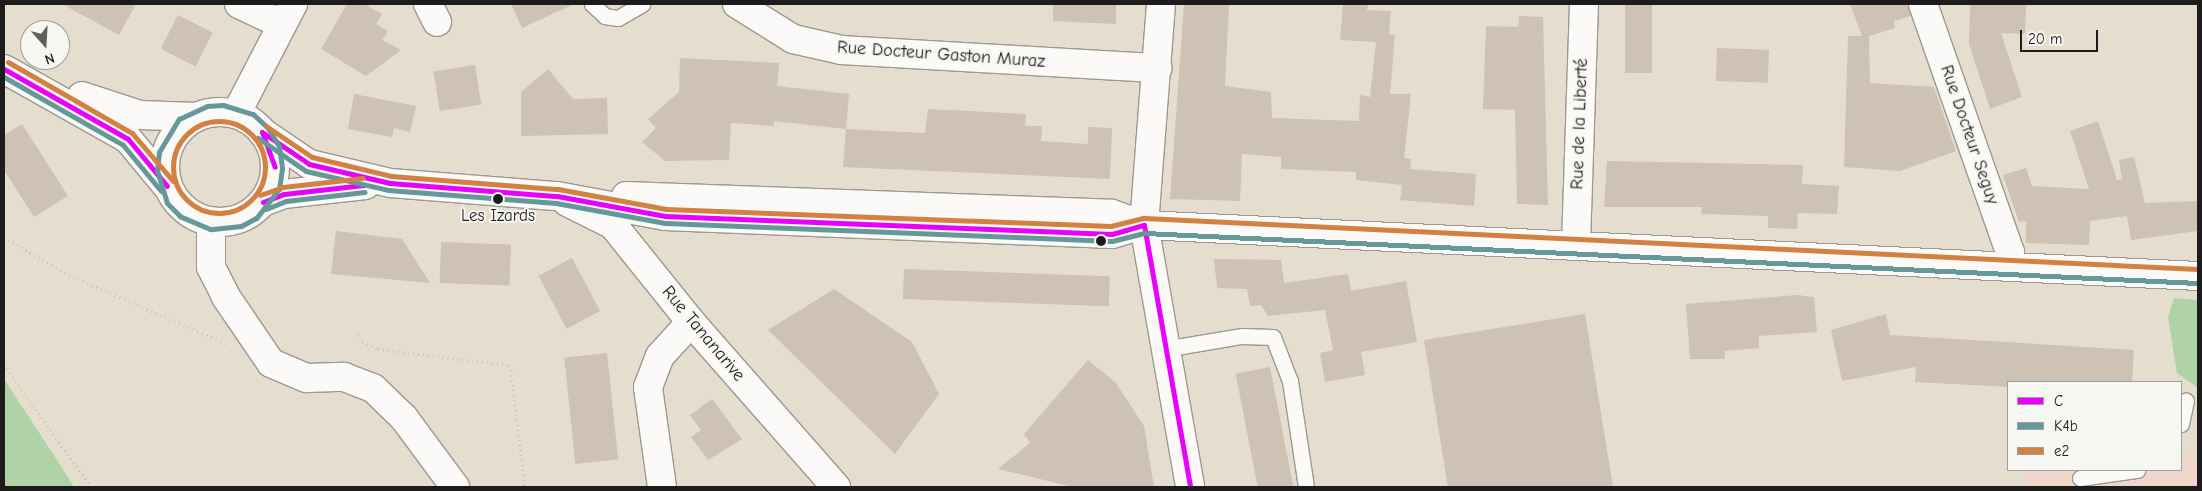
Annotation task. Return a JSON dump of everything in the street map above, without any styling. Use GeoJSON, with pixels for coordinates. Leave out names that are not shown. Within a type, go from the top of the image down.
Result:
{"type":"FeatureCollection","features":[{"type":"Feature","properties":{"kind":"main road"},"geometry":{"type":"LineString","coordinates":[[236,114],[287,14],[239,4]]}},
{"type":"Feature","properties":{"kind":"main road","name":"Rue Docteur Gaston Muraz"},"geometry":{"type":"LineString","coordinates":[[737,4],[792,39],[842,50],[1157,68]]}},
{"type":"Feature","properties":{"kind":"main road"},"geometry":{"type":"LineString","coordinates":[[1161,4],[1144,225],[1164,349],[1190,487]]}},
{"type":"Feature","properties":{"kind":"main road","name":"Rue de la Liberté"},"geometry":{"type":"LineString","coordinates":[[1576,244],[1584,4]]}},
{"type":"Feature","properties":{"kind":"main road","name":"Rue Docteur Seguy"},"geometry":{"type":"LineString","coordinates":[[1923,4],[2010,252],[2010,266]]}},
{"type":"Feature","properties":{"kind":"main road"},"geometry":{"type":"LineString","coordinates":[[4,68],[140,115],[197,116],[236,114],[310,164],[390,182],[557,196],[656,196],[1112,214],[1144,225],[1576,244],[2198,276]]}},
{"type":"Feature","properties":{"kind":"main road"},"geometry":{"type":"LineString","coordinates":[[4,68],[128,139],[167,186],[184,210],[211,222],[240,219],[263,202],[284,194],[390,182]]}},
{"type":"Feature","properties":{"kind":"main road"},"geometry":{"type":"LineString","coordinates":[[167,186],[166,153],[183,125],[197,116]]}},
{"type":"Feature","properties":{"kind":"main road"},"geometry":{"type":"LineString","coordinates":[[262,132],[275,167],[263,202]]}},
{"type":"Feature","properties":{"kind":"main road","name":"Rue Tananarive"},"geometry":{"type":"LineString","coordinates":[[557,196],[613,225],[691,322],[836,487]]}},
{"type":"Feature","properties":{"kind":"main road"},"geometry":{"type":"LineString","coordinates":[[211,222],[211,267],[226,297],[271,363],[307,378],[344,377],[373,388],[404,418],[455,487]]}},
{"type":"Feature","properties":{"kind":"main road"},"geometry":{"type":"LineString","coordinates":[[662,487],[648,387],[660,356],[691,322]]}},
{"type":"Feature","properties":{"kind":"lane"},"geometry":{"type":"LineString","coordinates":[[592,4],[605,16],[618,18],[642,4]]}},
{"type":"Feature","properties":{"kind":"lane"},"geometry":{"type":"LineString","coordinates":[[1164,349],[1242,336],[1272,337],[1290,381],[1306,487]]}},
{"type":"Feature","properties":{"kind":"lane"},"geometry":{"type":"LineString","coordinates":[[2182,419],[2186,401]]}},
{"type":"Feature","properties":{"kind":"lane"},"geometry":{"type":"LineString","coordinates":[[2080,478],[2121,480],[2135,471]]}},
{"type":"Feature","properties":{"kind":"path"},"geometry":{"type":"LineString","coordinates":[[4,237],[69,275],[271,363]]}},
{"type":"Feature","properties":{"kind":"path"},"geometry":{"type":"LineString","coordinates":[[358,334],[378,349],[510,365],[525,487]]}},
{"type":"Feature","properties":{"kind":"path"},"geometry":{"type":"LineString","coordinates":[[4,364],[91,487]]}},
{"type":"Feature","properties":{"kind":"shaded area"},"geometry":{"type":"Polygon","coordinates":[[[2198,452],[2198,487],[2026,487],[2022,477],[2039,471],[2182,471],[2182,454],[2198,452]]]}},
{"type":"Feature","properties":{"kind":"green space"},"geometry":{"type":"Polygon","coordinates":[[[2174,298],[2198,300],[2198,388],[2177,373],[2168,317],[2174,298]]]}},
{"type":"Feature","properties":{"kind":"green space"},"geometry":{"type":"Polygon","coordinates":[[[4,379],[59,463],[74,487],[4,487],[4,379]]]}},
{"type":"Feature","properties":{"kind":"building"},"geometry":{"type":"Polygon","coordinates":[[[62,4],[136,4],[119,35],[62,4]]]}},
{"type":"Feature","properties":{"kind":"building"},"geometry":{"type":"Polygon","coordinates":[[[347,4],[364,4],[382,14],[376,24],[388,31],[382,40],[401,50],[366,76],[321,49],[347,4]]]}},
{"type":"Feature","properties":{"kind":"building"},"geometry":{"type":"Polygon","coordinates":[[[511,4],[574,4],[522,28],[511,4]]]}},
{"type":"Feature","properties":{"kind":"building"},"geometry":{"type":"Polygon","coordinates":[[[1053,4],[1116,4],[1116,24],[1053,21],[1053,4]]]}},
{"type":"Feature","properties":{"kind":"building"},"geometry":{"type":"Polygon","coordinates":[[[1184,4],[1229,4],[1225,86],[1271,92],[1272,118],[1359,121],[1360,95],[1370,97],[1376,42],[1340,40],[1343,4],[1368,4],[1367,10],[1391,11],[1389,35],[1395,35],[1390,94],[1411,94],[1404,158],[1411,159],[1410,169],[1476,174],[1474,206],[1400,200],[1402,185],[1356,180],[1356,172],[1281,169],[1281,157],[1242,154],[1240,201],[1170,199],[1184,4]]]}},
{"type":"Feature","properties":{"kind":"building"},"geometry":{"type":"Polygon","coordinates":[[[1625,4],[1652,4],[1652,73],[1625,73],[1625,4]]]}},
{"type":"Feature","properties":{"kind":"building"},"geometry":{"type":"Polygon","coordinates":[[[1850,4],[1908,4],[1911,16],[1894,21],[1895,28],[1869,36],[1870,83],[1934,87],[1956,151],[1900,171],[1844,167],[1848,36],[1862,36],[1850,4]]]}},
{"type":"Feature","properties":{"kind":"building"},"geometry":{"type":"Polygon","coordinates":[[[1970,4],[2026,4],[2025,34],[2001,33],[2022,97],[1990,109],[1969,44],[1970,4]]]}},
{"type":"Feature","properties":{"kind":"building"},"geometry":{"type":"Polygon","coordinates":[[[178,15],[213,33],[195,67],[161,49],[178,15]]]}},
{"type":"Feature","properties":{"kind":"building"},"geometry":{"type":"Polygon","coordinates":[[[1519,16],[1543,17],[1548,205],[1517,204],[1515,110],[1483,109],[1486,26],[1518,27],[1519,16]]]}},
{"type":"Feature","properties":{"kind":"building"},"geometry":{"type":"Polygon","coordinates":[[[1717,48],[1769,50],[1768,83],[1716,81],[1717,48]]]}},
{"type":"Feature","properties":{"kind":"building"},"geometry":{"type":"Polygon","coordinates":[[[680,58],[779,63],[777,86],[849,94],[846,129],[774,121],[774,126],[731,123],[729,160],[665,161],[642,142],[656,128],[648,119],[679,92],[680,58]]]}},
{"type":"Feature","properties":{"kind":"building"},"geometry":{"type":"Polygon","coordinates":[[[475,65],[481,105],[440,111],[434,72],[475,65]]]}},
{"type":"Feature","properties":{"kind":"building"},"geometry":{"type":"Polygon","coordinates":[[[548,69],[573,99],[607,98],[608,134],[521,136],[521,92],[548,69]]]}},
{"type":"Feature","properties":{"kind":"building"},"geometry":{"type":"Polygon","coordinates":[[[354,94],[416,106],[410,132],[394,128],[392,137],[348,129],[354,94]]]}},
{"type":"Feature","properties":{"kind":"building"},"geometry":{"type":"Polygon","coordinates":[[[928,109],[1026,114],[1025,126],[1042,126],[1041,141],[1088,144],[1088,127],[1112,128],[1110,179],[843,167],[846,129],[925,133],[928,109]]]}},
{"type":"Feature","properties":{"kind":"building"},"geometry":{"type":"Polygon","coordinates":[[[2098,121],[2117,180],[2122,179],[2119,160],[2134,157],[2145,203],[2198,201],[2198,231],[2131,240],[2127,216],[2090,221],[2089,245],[2026,243],[2026,221],[2019,222],[2003,175],[2026,168],[2032,186],[2089,189],[2070,131],[2098,121]]]}},
{"type":"Feature","properties":{"kind":"building"},"geometry":{"type":"Polygon","coordinates":[[[22,124],[68,196],[34,217],[4,170],[4,135],[22,124]]]}},
{"type":"Feature","properties":{"kind":"building"},"geometry":{"type":"Polygon","coordinates":[[[1607,161],[1803,165],[1802,184],[1839,186],[1837,214],[1798,213],[1797,229],[1768,228],[1768,216],[1701,214],[1702,207],[1604,207],[1607,161]]]}},
{"type":"Feature","properties":{"kind":"building"},"geometry":{"type":"Polygon","coordinates":[[[336,231],[402,239],[430,283],[331,274],[336,231]]]}},
{"type":"Feature","properties":{"kind":"building"},"geometry":{"type":"Polygon","coordinates":[[[441,242],[511,244],[510,285],[440,283],[441,242]]]}},
{"type":"Feature","properties":{"kind":"building"},"geometry":{"type":"Polygon","coordinates":[[[572,258],[600,311],[567,329],[538,276],[572,258]]]}},
{"type":"Feature","properties":{"kind":"building"},"geometry":{"type":"Polygon","coordinates":[[[1214,259],[1281,260],[1284,283],[1348,274],[1351,291],[1406,281],[1417,342],[1361,352],[1365,375],[1325,382],[1320,353],[1333,350],[1325,310],[1268,316],[1261,305],[1250,306],[1247,289],[1217,288],[1214,259]]]}},
{"type":"Feature","properties":{"kind":"building"},"geometry":{"type":"Polygon","coordinates":[[[904,269],[1110,276],[1109,306],[903,299],[904,269]]]}},
{"type":"Feature","properties":{"kind":"building"},"geometry":{"type":"Polygon","coordinates":[[[834,289],[912,342],[939,394],[895,454],[768,330],[834,289]]]}},
{"type":"Feature","properties":{"kind":"building"},"geometry":{"type":"Polygon","coordinates":[[[1797,295],[1814,297],[1817,332],[1759,336],[1759,348],[1725,351],[1725,359],[1690,359],[1686,304],[1797,295]]]}},
{"type":"Feature","properties":{"kind":"building"},"geometry":{"type":"Polygon","coordinates":[[[1585,314],[1613,487],[1448,487],[1424,340],[1585,314]]]}},
{"type":"Feature","properties":{"kind":"building"},"geometry":{"type":"Polygon","coordinates":[[[1886,314],[1890,335],[2134,350],[2132,381],[2007,381],[2007,387],[1915,382],[1916,367],[1842,381],[1831,330],[1886,314]]]}},
{"type":"Feature","properties":{"kind":"building"},"geometry":{"type":"Polygon","coordinates":[[[607,353],[618,459],[575,464],[564,357],[607,353]]]}},
{"type":"Feature","properties":{"kind":"building"},"geometry":{"type":"Polygon","coordinates":[[[1088,360],[1116,383],[1144,426],[1154,487],[1073,487],[998,469],[1030,443],[1024,434],[1088,360]]]}},
{"type":"Feature","properties":{"kind":"building"},"geometry":{"type":"Polygon","coordinates":[[[1270,367],[1293,487],[1258,487],[1236,374],[1270,367]]]}},
{"type":"Feature","properties":{"kind":"building"},"geometry":{"type":"Polygon","coordinates":[[[712,399],[742,439],[708,460],[691,437],[701,430],[690,415],[712,399]]]}},
{"type":"Feature","properties":{"kind":"transit line","name":"e2"},"geometry":{"type":"LineString","coordinates":[[8,62],[132,133],[173,181]]}},
{"type":"Feature","properties":{"kind":"transit line","name":"C"},"geometry":{"type":"LineString","coordinates":[[4,69],[128,139],[167,186]]}},
{"type":"Feature","properties":{"kind":"transit line","name":"K4b"},"geometry":{"type":"LineString","coordinates":[[4,77],[123,145],[161,191]]}},
{"type":"Feature","properties":{"kind":"transit line","name":"K4b"},"geometry":{"type":"LineString","coordinates":[[167,203],[157,171],[159,152],[179,119],[207,106],[223,105],[253,114],[268,128],[279,146],[282,168],[279,189],[256,218],[241,226],[210,229],[180,216],[168,204]]}},
{"type":"Feature","properties":{"kind":"transit line","name":"e2"},"geometry":{"type":"LineString","coordinates":[[210,121],[228,121],[245,128],[258,141],[265,158],[265,167],[265,176],[258,193],[245,206],[228,213],[210,213],[193,206],[180,193],[173,176],[173,158],[180,141],[193,128],[210,121]]}},
{"type":"Feature","properties":{"kind":"transit line","name":"e2"},"geometry":{"type":"LineString","coordinates":[[266,126],[312,157],[391,176],[558,189],[666,209],[1111,226],[1144,218],[2198,269]]}},
{"type":"Feature","properties":{"kind":"transit line","name":"C"},"geometry":{"type":"LineString","coordinates":[[262,132],[309,164],[390,183],[557,196],[665,216],[1112,234],[1144,225]]}},
{"type":"Feature","properties":{"kind":"transit line","name":"C"},"geometry":{"type":"LineString","coordinates":[[262,132],[275,167]]}},
{"type":"Feature","properties":{"kind":"transit line","name":"K4b"},"geometry":{"type":"LineString","coordinates":[[258,138],[306,171],[388,190],[556,203],[665,223],[1112,241],[1145,233],[2198,283]]}},
{"type":"Feature","properties":{"kind":"transit line","name":"e2"},"geometry":{"type":"LineString","coordinates":[[260,195],[283,187],[362,178]]}},
{"type":"Feature","properties":{"kind":"transit line","name":"C"},"geometry":{"type":"LineString","coordinates":[[263,202],[284,194],[363,185]]}},
{"type":"Feature","properties":{"kind":"transit line","name":"K4b"},"geometry":{"type":"LineString","coordinates":[[266,209],[286,201],[364,192]]}},
{"type":"Feature","properties":{"kind":"transit line","name":"C"},"geometry":{"type":"LineString","coordinates":[[1144,225],[1190,487]]}},
{"type":"Feature","properties":{"kind":"place","name":"Les Izards"},"geometry":{"type":"Point","coordinates":[498,199]}}]}
